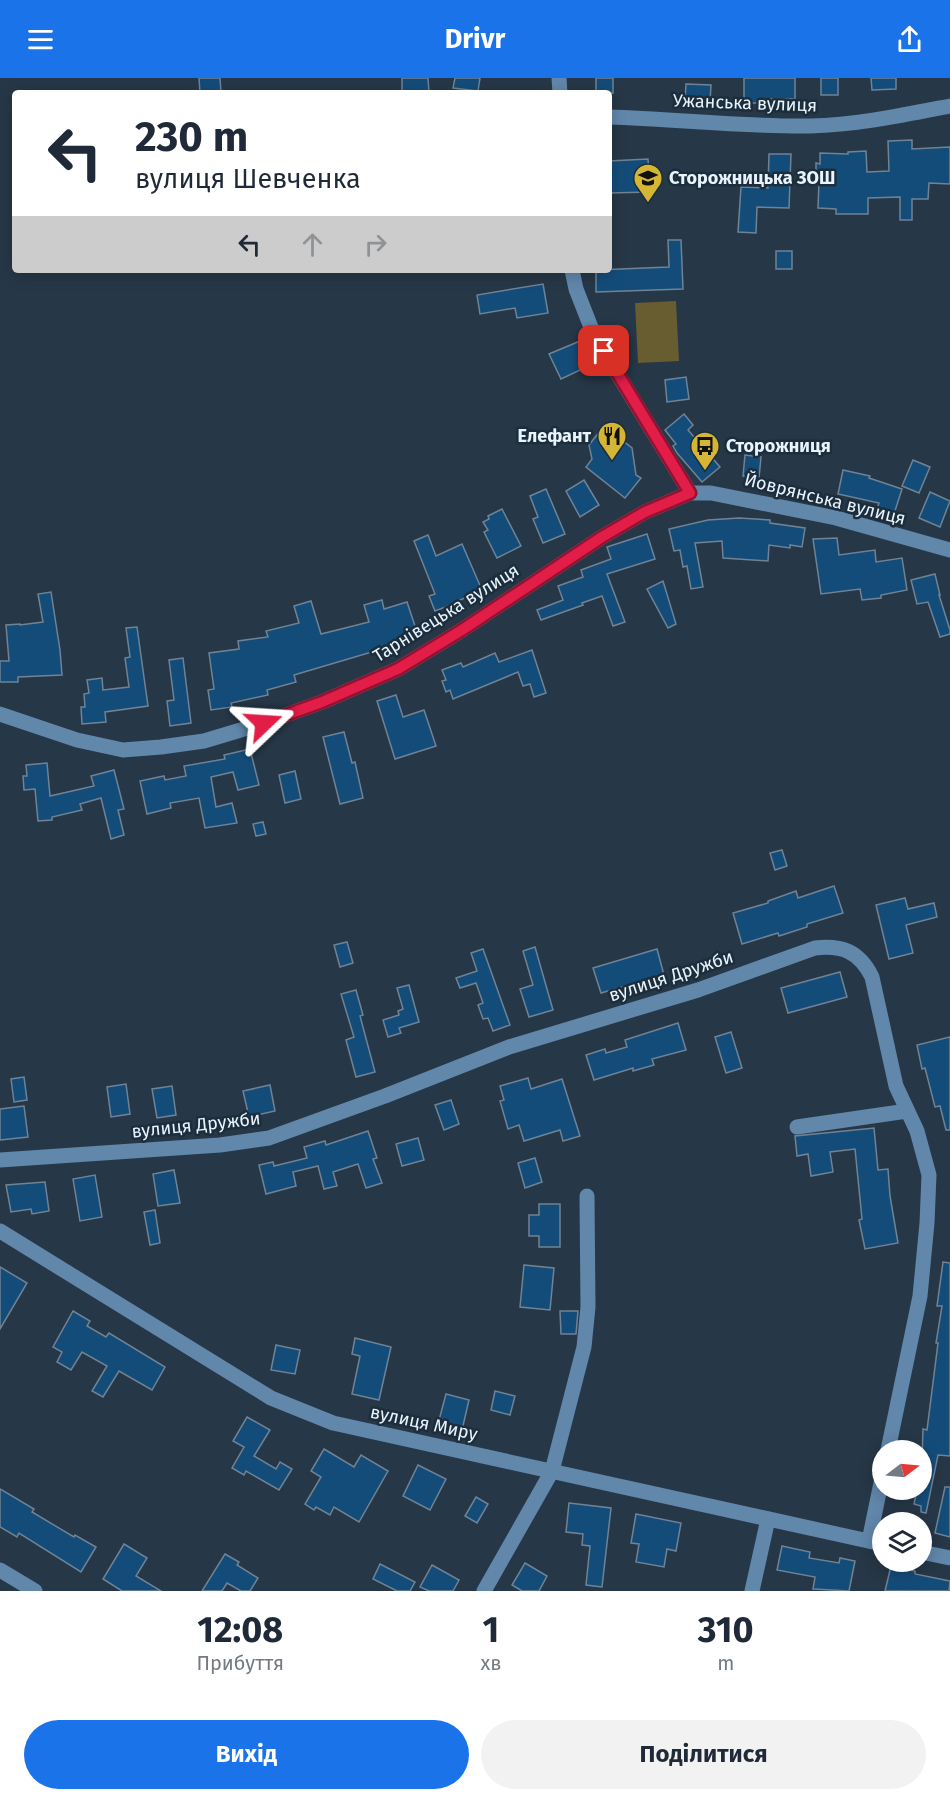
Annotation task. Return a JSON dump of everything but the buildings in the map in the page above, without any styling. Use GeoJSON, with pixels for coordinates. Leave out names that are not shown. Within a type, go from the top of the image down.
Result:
{"type":"FeatureCollection","features":[{"type":"Feature","properties":{"kind":"street","name":"Ужанська вулиця"},"geometry":{"type":"LineString","coordinates":[[612,117],[740,126],[813,126],[882,119],[950,106]]}},
{"type":"Feature","properties":{"kind":"street"},"geometry":{"type":"LineString","coordinates":[[573,273],[576,289],[594,335],[690,493]]}},
{"type":"Feature","properties":{"kind":"street","name":"Йоврянська вулиця"},"geometry":{"type":"LineString","coordinates":[[690,493],[711,493],[836,518],[950,550]]}},
{"type":"Feature","properties":{"kind":"street","name":"Тарнівецька вулиця"},"geometry":{"type":"LineString","coordinates":[[0,714],[77,740],[123,750],[204,741],[264,723],[398,669],[462,630],[602,537],[645,512],[690,493]]}},
{"type":"Feature","properties":{"kind":"street","name":"вулиця Дружби"},"geometry":{"type":"LineString","coordinates":[[0,1160],[220,1145],[269,1137],[385,1096],[509,1047],[698,990],[815,948],[833,946],[850,952],[864,962],[872,976],[896,1086],[917,1131],[929,1175],[920,1296],[890,1440]]}},
{"type":"Feature","properties":{"kind":"street"},"geometry":{"type":"LineString","coordinates":[[796,1127],[907,1112]]}},
{"type":"Feature","properties":{"kind":"street"},"geometry":{"type":"LineString","coordinates":[[484,1591],[552,1471],[584,1347],[588,1307],[587,1196]]}},
{"type":"Feature","properties":{"kind":"street","name":"вулиця Миру"},"geometry":{"type":"LineString","coordinates":[[0,1231],[271,1398],[333,1423],[872,1542]]}},
{"type":"Feature","properties":{"kind":"street"},"geometry":{"type":"LineString","coordinates":[[752,1591],[768,1519]]}},
{"type":"Feature","properties":{"kind":"street"},"geometry":{"type":"LineString","coordinates":[[932,1554],[950,1558]]}},
{"type":"Feature","properties":{"kind":"street"},"geometry":{"type":"LineString","coordinates":[[0,1570],[35,1591]]}},
{"type":"Feature","properties":{"kind":"shaded area"},"geometry":{"type":"Polygon","coordinates":[[[676,301],[679,361],[638,363],[635,303],[676,301]]]}},
{"type":"Feature","properties":{"kind":"place","name":"Сторожницька ЗОШ"},"geometry":{"type":"Point","coordinates":[648,204]}},
{"type":"Feature","properties":{"kind":"place","name":"Елефант"},"geometry":{"type":"Point","coordinates":[612,462]}},
{"type":"Feature","properties":{"kind":"place","name":"Сторожниця"},"geometry":{"type":"Point","coordinates":[705,472]}},
{"type":"Feature","properties":{"kind":"route"},"geometry":{"type":"LineString","coordinates":[[264,723],[322,702],[398,669],[462,630],[602,537],[645,512],[690,493],[604,351]]}}]}
